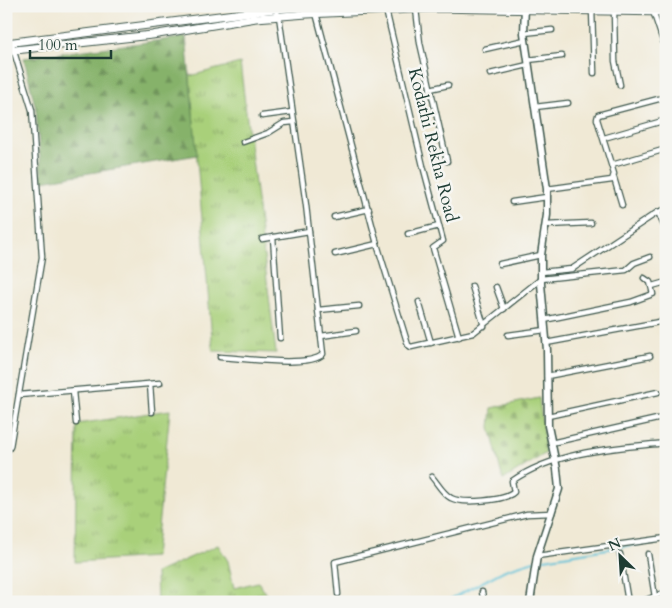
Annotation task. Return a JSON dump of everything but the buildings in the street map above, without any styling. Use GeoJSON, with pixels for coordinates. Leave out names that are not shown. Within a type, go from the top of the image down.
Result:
{"type":"FeatureCollection","features":[{"type":"Feature","properties":{"kind":"main road"},"geometry":{"type":"LineString","coordinates":[[8,42],[277,12],[315,10],[524,8],[666,12]]}},
{"type":"Feature","properties":{"kind":"main road"},"geometry":{"type":"LineString","coordinates":[[10,51],[152,35],[277,12]]}},
{"type":"Feature","properties":{"kind":"street"},"geometry":{"type":"LineString","coordinates":[[524,8],[525,40],[547,189],[541,276],[546,343],[548,416],[558,489],[537,556],[530,602]]}},
{"type":"Feature","properties":{"kind":"street"},"geometry":{"type":"LineString","coordinates":[[416,9],[430,89],[447,161]]}},
{"type":"Feature","properties":{"kind":"street"},"geometry":{"type":"LineString","coordinates":[[592,9],[594,73]]}},
{"type":"Feature","properties":{"kind":"street"},"geometry":{"type":"LineString","coordinates":[[315,10],[377,244],[405,341],[411,347],[459,338],[473,333],[504,310],[541,276],[572,269],[658,212],[666,209]]}},
{"type":"Feature","properties":{"kind":"street","name":"Kodathi Rekha Road"},"geometry":{"type":"LineString","coordinates":[[386,10],[444,241],[433,248],[459,338]]}},
{"type":"Feature","properties":{"kind":"street"},"geometry":{"type":"LineString","coordinates":[[614,10],[615,60],[620,85]]}},
{"type":"Feature","properties":{"kind":"street"},"geometry":{"type":"LineString","coordinates":[[653,11],[666,50]]}},
{"type":"Feature","properties":{"kind":"street"},"geometry":{"type":"LineString","coordinates":[[220,357],[279,361],[312,360],[323,354],[309,231],[277,12]]}},
{"type":"Feature","properties":{"kind":"street"},"geometry":{"type":"LineString","coordinates":[[524,32],[552,30]]}},
{"type":"Feature","properties":{"kind":"street"},"geometry":{"type":"LineString","coordinates":[[485,49],[525,40]]}},
{"type":"Feature","properties":{"kind":"street"},"geometry":{"type":"LineString","coordinates":[[6,452],[10,447],[42,257],[32,110],[8,42]]}},
{"type":"Feature","properties":{"kind":"street"},"geometry":{"type":"LineString","coordinates":[[490,74],[528,62],[562,56]]}},
{"type":"Feature","properties":{"kind":"street"},"geometry":{"type":"LineString","coordinates":[[430,89],[448,86]]}},
{"type":"Feature","properties":{"kind":"street"},"geometry":{"type":"LineString","coordinates":[[622,205],[612,165],[597,119],[600,113],[666,96]]}},
{"type":"Feature","properties":{"kind":"street"},"geometry":{"type":"LineString","coordinates":[[534,106],[568,103]]}},
{"type":"Feature","properties":{"kind":"street"},"geometry":{"type":"LineString","coordinates":[[262,116],[292,112]]}},
{"type":"Feature","properties":{"kind":"street"},"geometry":{"type":"LineString","coordinates":[[604,138],[666,120]]}},
{"type":"Feature","properties":{"kind":"street"},"geometry":{"type":"LineString","coordinates":[[243,142],[268,133],[281,124],[294,122]]}},
{"type":"Feature","properties":{"kind":"street"},"geometry":{"type":"LineString","coordinates":[[612,165],[666,149]]}},
{"type":"Feature","properties":{"kind":"street"},"geometry":{"type":"LineString","coordinates":[[547,189],[612,180],[614,178]]}},
{"type":"Feature","properties":{"kind":"street"},"geometry":{"type":"LineString","coordinates":[[512,202],[547,197]]}},
{"type":"Feature","properties":{"kind":"street"},"geometry":{"type":"LineString","coordinates":[[334,217],[369,209]]}},
{"type":"Feature","properties":{"kind":"street"},"geometry":{"type":"LineString","coordinates":[[658,212],[666,230]]}},
{"type":"Feature","properties":{"kind":"street"},"geometry":{"type":"LineString","coordinates":[[546,225],[591,223]]}},
{"type":"Feature","properties":{"kind":"street"},"geometry":{"type":"LineString","coordinates":[[408,234],[439,226]]}},
{"type":"Feature","properties":{"kind":"street"},"geometry":{"type":"LineString","coordinates":[[262,239],[309,231]]}},
{"type":"Feature","properties":{"kind":"street"},"geometry":{"type":"LineString","coordinates":[[273,237],[280,338]]}},
{"type":"Feature","properties":{"kind":"street"},"geometry":{"type":"LineString","coordinates":[[335,254],[377,244]]}},
{"type":"Feature","properties":{"kind":"street"},"geometry":{"type":"LineString","coordinates":[[500,264],[542,255]]}},
{"type":"Feature","properties":{"kind":"street"},"geometry":{"type":"LineString","coordinates":[[541,276],[626,270],[634,263],[650,257]]}},
{"type":"Feature","properties":{"kind":"street"},"geometry":{"type":"LineString","coordinates":[[544,320],[631,302],[653,294],[652,286],[644,278]]}},
{"type":"Feature","properties":{"kind":"street"},"geometry":{"type":"LineString","coordinates":[[652,286],[666,282]]}},
{"type":"Feature","properties":{"kind":"street"},"geometry":{"type":"LineString","coordinates":[[472,286],[484,326]]}},
{"type":"Feature","properties":{"kind":"street"},"geometry":{"type":"LineString","coordinates":[[496,286],[504,310]]}},
{"type":"Feature","properties":{"kind":"street"},"geometry":{"type":"LineString","coordinates":[[419,302],[430,343]]}},
{"type":"Feature","properties":{"kind":"street"},"geometry":{"type":"LineString","coordinates":[[318,310],[359,306]]}},
{"type":"Feature","properties":{"kind":"street"},"geometry":{"type":"LineString","coordinates":[[546,343],[659,322],[666,318]]}},
{"type":"Feature","properties":{"kind":"street"},"geometry":{"type":"LineString","coordinates":[[508,335],[545,330]]}},
{"type":"Feature","properties":{"kind":"street"},"geometry":{"type":"LineString","coordinates":[[321,336],[356,332]]}},
{"type":"Feature","properties":{"kind":"street"},"geometry":{"type":"LineString","coordinates":[[547,376],[650,356]]}},
{"type":"Feature","properties":{"kind":"street"},"geometry":{"type":"LineString","coordinates":[[19,395],[160,383]]}},
{"type":"Feature","properties":{"kind":"street"},"geometry":{"type":"LineString","coordinates":[[150,384],[152,412]]}},
{"type":"Feature","properties":{"kind":"street"},"geometry":{"type":"LineString","coordinates":[[73,391],[76,423]]}},
{"type":"Feature","properties":{"kind":"street"},"geometry":{"type":"LineString","coordinates":[[548,416],[658,392]]}},
{"type":"Feature","properties":{"kind":"street"},"geometry":{"type":"LineString","coordinates":[[552,443],[666,418]]}},
{"type":"Feature","properties":{"kind":"street"},"geometry":{"type":"LineString","coordinates":[[432,477],[447,496],[460,502],[504,498],[514,492],[512,481],[555,460],[636,444],[666,443]]}},
{"type":"Feature","properties":{"kind":"street"},"geometry":{"type":"LineString","coordinates":[[338,594],[335,562],[527,514],[552,513]]}},
{"type":"Feature","properties":{"kind":"street"},"geometry":{"type":"LineString","coordinates":[[537,556],[666,538]]}},
{"type":"Feature","properties":{"kind":"street"},"geometry":{"type":"LineString","coordinates":[[620,554],[628,602]]}},
{"type":"Feature","properties":{"kind":"street"},"geometry":{"type":"LineString","coordinates":[[648,554],[655,596]]}},
{"type":"Feature","properties":{"kind":"street"},"geometry":{"type":"LineString","coordinates":[[482,592],[484,602]]}},
{"type":"Feature","properties":{"kind":"street"},"geometry":{"type":"LineString","coordinates":[[641,602],[666,592]]}},
{"type":"Feature","properties":{"kind":"green space"},"geometry":{"type":"Polygon","coordinates":[[[186,37],[197,155],[42,181],[36,110],[24,58],[186,37]]]}},
{"type":"Feature","properties":{"kind":"green space"},"geometry":{"type":"Polygon","coordinates":[[[240,63],[276,353],[213,351],[190,76],[240,63]]]}},
{"type":"Feature","properties":{"kind":"green space"},"geometry":{"type":"Polygon","coordinates":[[[539,398],[546,453],[503,480],[490,427],[492,408],[539,398]]]}},
{"type":"Feature","properties":{"kind":"green space"},"geometry":{"type":"Polygon","coordinates":[[[170,410],[155,557],[75,562],[77,424],[170,410]]]}},
{"type":"Feature","properties":{"kind":"green space"},"geometry":{"type":"Polygon","coordinates":[[[218,545],[228,561],[234,588],[258,582],[272,602],[157,602],[156,573],[218,545]]]}},
{"type":"Feature","properties":{"kind":"waterway"},"geometry":{"type":"LineString","coordinates":[[538,560],[652,542]]}},
{"type":"Feature","properties":{"kind":"waterway"},"geometry":{"type":"LineString","coordinates":[[445,602],[505,570],[534,561]]}}]}
